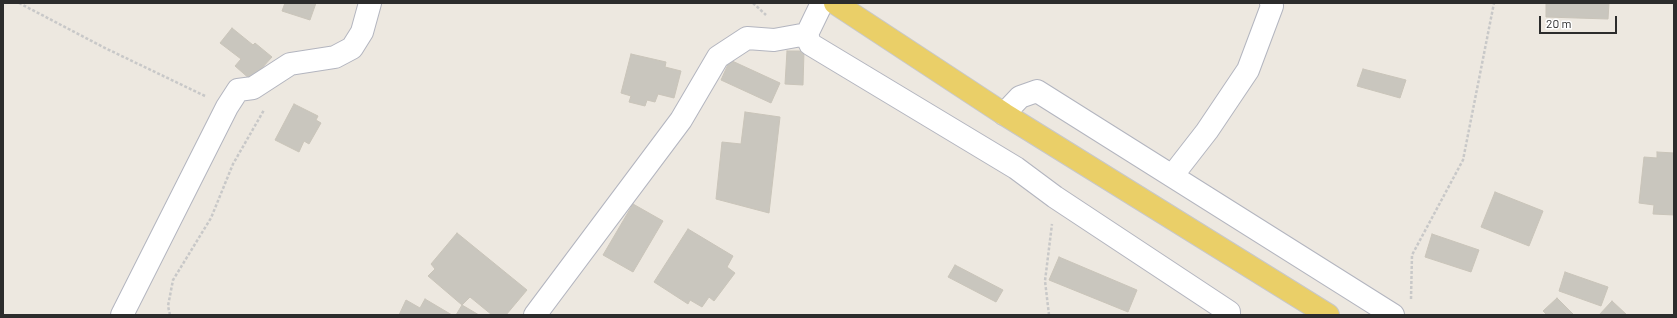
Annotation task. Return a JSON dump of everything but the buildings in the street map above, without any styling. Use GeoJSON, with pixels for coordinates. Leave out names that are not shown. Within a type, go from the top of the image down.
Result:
{"type":"FeatureCollection","features":[{"type":"Feature","properties":{"kind":"main road"},"geometry":{"type":"LineString","coordinates":[[835,3],[1004,114],[1328,315]]}},
{"type":"Feature","properties":{"kind":"street"},"geometry":{"type":"LineString","coordinates":[[122,315],[227,107],[238,90],[253,88],[290,64],[335,57],[352,48],[362,32],[370,3]]}},
{"type":"Feature","properties":{"kind":"street"},"geometry":{"type":"LineString","coordinates":[[822,3],[807,34],[810,44],[1016,168],[1055,197],[1229,312],[1229,315]]}},
{"type":"Feature","properties":{"kind":"street"},"geometry":{"type":"LineString","coordinates":[[1172,176],[1207,130],[1248,70],[1272,6],[1271,3]]}},
{"type":"Feature","properties":{"kind":"street"},"geometry":{"type":"LineString","coordinates":[[535,315],[681,120],[718,58],[747,38],[774,40],[807,34]]}},
{"type":"Feature","properties":{"kind":"street"},"geometry":{"type":"LineString","coordinates":[[1004,114],[1020,97],[1036,91],[1393,315]]}},
{"type":"Feature","properties":{"kind":"path"},"geometry":{"type":"LineString","coordinates":[[19,3],[105,48],[227,107]]}},
{"type":"Feature","properties":{"kind":"path"},"geometry":{"type":"LineString","coordinates":[[1411,300],[1412,255],[1463,160],[1494,3]]}},
{"type":"Feature","properties":{"kind":"path"},"geometry":{"type":"LineString","coordinates":[[170,315],[168,306],[173,280],[211,218],[232,164],[267,104]]}},
{"type":"Feature","properties":{"kind":"path"},"geometry":{"type":"LineString","coordinates":[[1049,315],[1045,282],[1055,197]]}}]}
